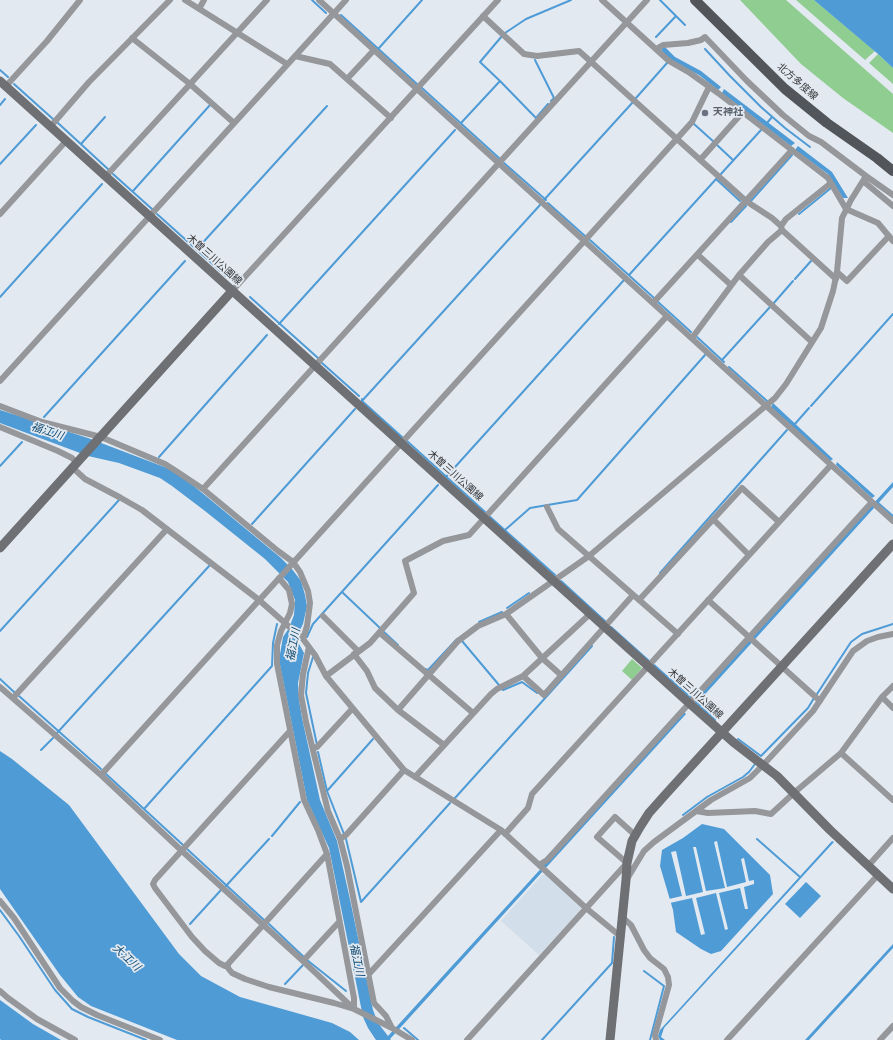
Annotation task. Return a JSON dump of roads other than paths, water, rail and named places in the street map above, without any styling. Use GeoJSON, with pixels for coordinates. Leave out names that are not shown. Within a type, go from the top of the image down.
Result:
{"type":"FeatureCollection","features":[{"type":"Feature","properties":{"kind":"main road","name":"北方多度線"},"geometry":{"type":"LineString","coordinates":[[695,0],[785,89],[827,123],[893,171]]}},
{"type":"Feature","properties":{"kind":"main road","name":"木曽三川公園線"},"geometry":{"type":"LineString","coordinates":[[3,84],[67,140],[689,704],[722,733],[764,764],[795,792],[830,830],[893,889]]}},
{"type":"Feature","properties":{"kind":"main road"},"geometry":{"type":"LineString","coordinates":[[0,548],[232,291]]}},
{"type":"Feature","properties":{"kind":"main road"},"geometry":{"type":"LineString","coordinates":[[610,1040],[628,853],[635,835],[649,813],[893,544]]}},
{"type":"Feature","properties":{"kind":"street"},"geometry":{"type":"LineString","coordinates":[[3,84],[47,40],[80,0]]}},
{"type":"Feature","properties":{"kind":"street"},"geometry":{"type":"LineString","coordinates":[[51,126],[89,82],[170,0]]}},
{"type":"Feature","properties":{"kind":"street"},"geometry":{"type":"LineString","coordinates":[[185,0],[287,64]]}},
{"type":"Feature","properties":{"kind":"street"},"geometry":{"type":"LineString","coordinates":[[199,9],[204,0]]}},
{"type":"Feature","properties":{"kind":"street"},"geometry":{"type":"LineString","coordinates":[[106,176],[267,0]]}},
{"type":"Feature","properties":{"kind":"street"},"geometry":{"type":"LineString","coordinates":[[319,0],[893,521]]}},
{"type":"Feature","properties":{"kind":"street"},"geometry":{"type":"LineString","coordinates":[[0,381],[346,0]]}},
{"type":"Feature","properties":{"kind":"street"},"geometry":{"type":"LineString","coordinates":[[232,291],[498,0]]}},
{"type":"Feature","properties":{"kind":"street"},"geometry":{"type":"LineString","coordinates":[[602,0],[669,61],[690,73],[828,178],[846,209],[878,223],[891,239],[848,281],[837,272]]}},
{"type":"Feature","properties":{"kind":"street"},"geometry":{"type":"LineString","coordinates":[[203,489],[647,0]]}},
{"type":"Feature","properties":{"kind":"street"},"geometry":{"type":"LineString","coordinates":[[483,16],[524,54],[537,56],[579,51],[746,201],[772,218],[836,279]]}},
{"type":"Feature","properties":{"kind":"street"},"geometry":{"type":"LineString","coordinates":[[656,49],[663,45],[688,43],[701,40],[705,37],[747,81],[783,115],[809,136],[821,142],[893,206]]}},
{"type":"Feature","properties":{"kind":"street"},"geometry":{"type":"LineString","coordinates":[[132,38],[190,84],[234,123]]}},
{"type":"Feature","properties":{"kind":"street"},"geometry":{"type":"LineString","coordinates":[[347,79],[374,50]]}},
{"type":"Feature","properties":{"kind":"street"},"geometry":{"type":"LineString","coordinates":[[294,56],[330,64],[391,118]]}},
{"type":"Feature","properties":{"kind":"street"},"geometry":{"type":"LineString","coordinates":[[101,775],[692,122],[709,87]]}},
{"type":"Feature","properties":{"kind":"street"},"geometry":{"type":"LineString","coordinates":[[700,160],[742,112]]}},
{"type":"Feature","properties":{"kind":"street"},"geometry":{"type":"LineString","coordinates":[[0,214],[67,140]]}},
{"type":"Feature","properties":{"kind":"street"},"geometry":{"type":"LineString","coordinates":[[653,303],[792,150]]}},
{"type":"Feature","properties":{"kind":"street"},"geometry":{"type":"LineString","coordinates":[[864,179],[893,194]]}},
{"type":"Feature","properties":{"kind":"street"},"geometry":{"type":"LineString","coordinates":[[398,710],[458,641],[478,626],[506,614],[589,556],[775,398],[786,384],[821,328],[836,279],[842,218],[864,179]]}},
{"type":"Feature","properties":{"kind":"street"},"geometry":{"type":"LineString","coordinates":[[692,338],[739,276],[781,228],[786,219],[831,183]]}},
{"type":"Feature","properties":{"kind":"street"},"geometry":{"type":"LineString","coordinates":[[698,255],[731,286]]}},
{"type":"Feature","properties":{"kind":"street"},"geometry":{"type":"LineString","coordinates":[[739,276],[812,342]]}},
{"type":"Feature","properties":{"kind":"street"},"geometry":{"type":"LineString","coordinates":[[326,676],[370,643],[414,593],[405,561],[443,541],[469,535],[667,316]]}},
{"type":"Feature","properties":{"kind":"street"},"geometry":{"type":"LineString","coordinates":[[0,406],[42,422],[100,438],[165,464],[203,489],[292,563],[304,580],[308,590],[310,603],[307,626],[303,638]]}},
{"type":"Feature","properties":{"kind":"street"},"geometry":{"type":"LineString","coordinates":[[0,427],[58,451],[78,462],[85,479],[142,510],[259,600],[303,638],[326,676],[404,770],[503,832],[586,908],[620,936]]}},
{"type":"Feature","properties":{"kind":"street"},"geometry":{"type":"LineString","coordinates":[[368,975],[503,832],[528,808],[532,794],[831,465]]}},
{"type":"Feature","properties":{"kind":"street"},"geometry":{"type":"LineString","coordinates":[[639,600],[742,488],[779,522]]}},
{"type":"Feature","properties":{"kind":"street"},"geometry":{"type":"LineString","coordinates":[[542,867],[689,704],[751,639],[872,502]]}},
{"type":"Feature","properties":{"kind":"street"},"geometry":{"type":"LineString","coordinates":[[547,507],[558,529],[678,634]]}},
{"type":"Feature","properties":{"kind":"street"},"geometry":{"type":"LineString","coordinates":[[713,519],[749,555]]}},
{"type":"Feature","properties":{"kind":"street"},"geometry":{"type":"LineString","coordinates":[[13,698],[168,529]]}},
{"type":"Feature","properties":{"kind":"street"},"geometry":{"type":"LineString","coordinates":[[280,577],[286,585],[291,597],[290,612],[277,645],[277,664],[304,800],[327,854],[356,1011]]}},
{"type":"Feature","properties":{"kind":"street"},"geometry":{"type":"LineString","coordinates":[[523,676],[544,695],[634,595]]}},
{"type":"Feature","properties":{"kind":"street"},"geometry":{"type":"LineString","coordinates":[[708,600],[820,701]]}},
{"type":"Feature","properties":{"kind":"street"},"geometry":{"type":"LineString","coordinates":[[506,614],[542,658],[561,676]]}},
{"type":"Feature","properties":{"kind":"street"},"geometry":{"type":"LineString","coordinates":[[415,777],[497,689],[523,676],[590,614]]}},
{"type":"Feature","properties":{"kind":"street"},"geometry":{"type":"LineString","coordinates":[[323,616],[356,653],[375,688],[398,710],[444,746]]}},
{"type":"Feature","properties":{"kind":"street"},"geometry":{"type":"LineString","coordinates":[[380,633],[429,674],[473,714]]}},
{"type":"Feature","properties":{"kind":"street"},"geometry":{"type":"LineString","coordinates":[[626,880],[644,851],[654,842],[711,800],[750,778],[764,764],[813,711],[853,651],[867,641],[893,634]]}},
{"type":"Feature","properties":{"kind":"street"},"geometry":{"type":"LineString","coordinates":[[309,647],[303,674],[301,695],[306,722],[328,811],[340,839],[347,866],[374,1003],[395,1029]]}},
{"type":"Feature","properties":{"kind":"street"},"geometry":{"type":"LineString","coordinates":[[696,811],[708,813],[756,811],[771,814],[842,753],[882,697],[893,686]]}},
{"type":"Feature","properties":{"kind":"street"},"geometry":{"type":"LineString","coordinates":[[0,687],[101,775],[264,925],[305,959],[356,1011]]}},
{"type":"Feature","properties":{"kind":"street"},"geometry":{"type":"LineString","coordinates":[[882,697],[893,708]]}},
{"type":"Feature","properties":{"kind":"street"},"geometry":{"type":"LineString","coordinates":[[313,748],[317,747],[352,709]]}},
{"type":"Feature","properties":{"kind":"street"},"geometry":{"type":"LineString","coordinates":[[290,731],[153,884],[192,937],[218,963],[225,966],[264,925],[327,854]]}},
{"type":"Feature","properties":{"kind":"street"},"geometry":{"type":"LineString","coordinates":[[842,753],[893,800]]}},
{"type":"Feature","properties":{"kind":"street"},"geometry":{"type":"LineString","coordinates":[[340,839],[346,835],[404,770]]}},
{"type":"Feature","properties":{"kind":"street"},"geometry":{"type":"LineString","coordinates":[[467,1040],[627,863],[597,837],[615,817],[635,835]]}},
{"type":"Feature","properties":{"kind":"street"},"geometry":{"type":"LineString","coordinates":[[868,866],[893,838]]}},
{"type":"Feature","properties":{"kind":"street"},"geometry":{"type":"LineString","coordinates":[[727,1040],[878,875]]}},
{"type":"Feature","properties":{"kind":"street"},"geometry":{"type":"LineString","coordinates":[[0,901],[14,918],[60,988],[73,1001],[81,1007],[160,1040]]}},
{"type":"Feature","properties":{"kind":"street"},"geometry":{"type":"LineString","coordinates":[[622,916],[631,925],[644,950],[650,958],[664,969],[668,977],[669,985],[655,1035],[656,1040]]}},
{"type":"Feature","properties":{"kind":"street"},"geometry":{"type":"LineString","coordinates":[[305,959],[339,922]]}},
{"type":"Feature","properties":{"kind":"street"},"geometry":{"type":"LineString","coordinates":[[228,964],[228,968],[232,973],[245,979],[269,987],[334,1003],[356,1011],[395,1029],[412,1040]]}},
{"type":"Feature","properties":{"kind":"street"},"geometry":{"type":"LineString","coordinates":[[0,991],[37,1019],[75,1040]]}},
{"type":"Feature","properties":{"kind":"street"},"geometry":{"type":"LineString","coordinates":[[880,1040],[893,1026]]}},
{"type":"Feature","properties":{"kind":"water"},"geometry":{"type":"Polygon","coordinates":[[[814,0],[893,0],[893,68],[878,54],[814,0]]]}},
{"type":"Feature","properties":{"kind":"water"},"geometry":{"type":"Polygon","coordinates":[[[664,46],[675,57],[701,71],[721,87],[718,90],[699,75],[672,61],[661,50],[664,46]]]}},
{"type":"Feature","properties":{"kind":"water"},"geometry":{"type":"Polygon","coordinates":[[[724,89],[795,143],[791,146],[722,93],[724,89]]]}},
{"type":"Feature","properties":{"kind":"water"},"geometry":{"type":"Polygon","coordinates":[[[798,146],[832,172],[848,198],[843,198],[828,174],[795,150],[798,146]]]}},
{"type":"Feature","properties":{"kind":"water"},"geometry":{"type":"Polygon","coordinates":[[[773,403],[833,459],[830,461],[771,407],[773,403]]]}},
{"type":"Feature","properties":{"kind":"water","name":"福江川"},"geometry":{"type":"Polygon","coordinates":[[[0,410],[88,438],[167,468],[185,479],[281,558],[301,581],[307,606],[303,624],[297,636],[298,642],[304,653],[298,683],[302,718],[320,800],[337,841],[373,1010],[378,1023],[388,1036],[684,712],[686,714],[390,1039],[391,1040],[376,1040],[363,1017],[329,848],[307,800],[279,660],[283,637],[289,628],[294,615],[295,600],[288,582],[265,559],[205,511],[160,478],[119,463],[88,456],[0,423],[0,410]]]}},
{"type":"Feature","properties":{"kind":"water"},"geometry":{"type":"Polygon","coordinates":[[[837,462],[875,496],[872,498],[836,465],[837,462]]]}},
{"type":"Feature","properties":{"kind":"water"},"geometry":{"type":"Polygon","coordinates":[[[893,482],[893,487],[698,702],[695,699],[893,482]]]}},
{"type":"Feature","properties":{"kind":"water","name":"大江川"},"geometry":{"type":"Polygon","coordinates":[[[0,751],[69,805],[179,954],[201,976],[240,997],[332,1023],[350,1032],[359,1040],[177,1040],[91,1006],[78,997],[60,975],[0,889],[0,751]]]}},
{"type":"Feature","properties":{"kind":"water"},"geometry":{"type":"Polygon","coordinates":[[[702,824],[724,829],[770,875],[773,894],[721,951],[711,954],[676,932],[673,910],[660,866],[662,850],[683,838],[702,824]]]}},
{"type":"Feature","properties":{"kind":"water"},"geometry":{"type":"Polygon","coordinates":[[[832,841],[834,842],[664,1028],[661,1037],[665,1040],[660,1040],[658,1036],[660,1030],[832,841]]]}},
{"type":"Feature","properties":{"kind":"water"},"geometry":{"type":"Polygon","coordinates":[[[806,882],[821,896],[800,918],[785,904],[806,882]]]}},
{"type":"Feature","properties":{"kind":"water"},"geometry":{"type":"Polygon","coordinates":[[[893,944],[893,948],[809,1040],[805,1040],[893,944]]]}},
{"type":"Feature","properties":{"kind":"water"},"geometry":{"type":"Polygon","coordinates":[[[0,1000],[33,1024],[61,1040],[1,1040],[0,1000]]]}},
{"type":"Feature","properties":{"kind":"waterway"},"geometry":{"type":"LineString","coordinates":[[312,0],[326,13]]}},
{"type":"Feature","properties":{"kind":"waterway"},"geometry":{"type":"LineString","coordinates":[[379,48],[422,0]]}},
{"type":"Feature","properties":{"kind":"waterway"},"geometry":{"type":"LineString","coordinates":[[505,33],[526,19],[571,0]]}},
{"type":"Feature","properties":{"kind":"waterway"},"geometry":{"type":"LineString","coordinates":[[660,0],[676,16]]}},
{"type":"Feature","properties":{"kind":"waterway"},"geometry":{"type":"LineString","coordinates":[[341,15],[417,84]]}},
{"type":"Feature","properties":{"kind":"waterway"},"geometry":{"type":"LineString","coordinates":[[656,37],[676,16],[685,25]]}},
{"type":"Feature","properties":{"kind":"waterway"},"geometry":{"type":"LineString","coordinates":[[461,123],[500,81],[480,62],[502,36]]}},
{"type":"Feature","properties":{"kind":"waterway"},"geometry":{"type":"LineString","coordinates":[[705,49],[761,107],[810,147]]}},
{"type":"Feature","properties":{"kind":"waterway"},"geometry":{"type":"LineString","coordinates":[[535,60],[554,98],[551,101]]}},
{"type":"Feature","properties":{"kind":"waterway"},"geometry":{"type":"LineString","coordinates":[[636,98],[667,63]]}},
{"type":"Feature","properties":{"kind":"waterway"},"geometry":{"type":"LineString","coordinates":[[0,70],[8,77]]}},
{"type":"Feature","properties":{"kind":"waterway"},"geometry":{"type":"LineString","coordinates":[[500,81],[536,118],[548,104]]}},
{"type":"Feature","properties":{"kind":"waterway"},"geometry":{"type":"LineString","coordinates":[[14,84],[53,119]]}},
{"type":"Feature","properties":{"kind":"waterway"},"geometry":{"type":"LineString","coordinates":[[422,88],[499,158]]}},
{"type":"Feature","properties":{"kind":"waterway"},"geometry":{"type":"LineString","coordinates":[[0,105],[5,99]]}},
{"type":"Feature","properties":{"kind":"waterway"},"geometry":{"type":"LineString","coordinates":[[543,201],[633,102]]}},
{"type":"Feature","properties":{"kind":"waterway"},"geometry":{"type":"LineString","coordinates":[[133,191],[210,105]]}},
{"type":"Feature","properties":{"kind":"waterway"},"geometry":{"type":"LineString","coordinates":[[197,249],[327,106]]}},
{"type":"Feature","properties":{"kind":"waterway"},"geometry":{"type":"LineString","coordinates":[[81,144],[105,117]]}},
{"type":"Feature","properties":{"kind":"waterway"},"geometry":{"type":"LineString","coordinates":[[767,123],[772,117]]}},
{"type":"Feature","properties":{"kind":"waterway"},"geometry":{"type":"LineString","coordinates":[[58,123],[109,170]]}},
{"type":"Feature","properties":{"kind":"waterway"},"geometry":{"type":"LineString","coordinates":[[694,124],[714,142]]}},
{"type":"Feature","properties":{"kind":"waterway"},"geometry":{"type":"LineString","coordinates":[[0,164],[36,125]]}},
{"type":"Feature","properties":{"kind":"waterway"},"geometry":{"type":"LineString","coordinates":[[279,324],[455,130]]}},
{"type":"Feature","properties":{"kind":"waterway"},"geometry":{"type":"LineString","coordinates":[[720,175],[761,130]]}},
{"type":"Feature","properties":{"kind":"waterway"},"geometry":{"type":"LineString","coordinates":[[717,145],[733,160]]}},
{"type":"Feature","properties":{"kind":"waterway"},"geometry":{"type":"LineString","coordinates":[[750,202],[792,155]]}},
{"type":"Feature","properties":{"kind":"waterway"},"geometry":{"type":"LineString","coordinates":[[504,163],[546,200]]}},
{"type":"Feature","properties":{"kind":"waterway"},"geometry":{"type":"LineString","coordinates":[[113,174],[152,209]]}},
{"type":"Feature","properties":{"kind":"waterway"},"geometry":{"type":"LineString","coordinates":[[629,275],[717,178]]}},
{"type":"Feature","properties":{"kind":"waterway"},"geometry":{"type":"LineString","coordinates":[[716,179],[740,201]]}},
{"type":"Feature","properties":{"kind":"waterway"},"geometry":{"type":"LineString","coordinates":[[0,297],[102,184]]}},
{"type":"Feature","properties":{"kind":"waterway"},"geometry":{"type":"LineString","coordinates":[[799,214],[831,188]]}},
{"type":"Feature","properties":{"kind":"waterway"},"geometry":{"type":"LineString","coordinates":[[548,203],[585,236]]}},
{"type":"Feature","properties":{"kind":"waterway"},"geometry":{"type":"LineString","coordinates":[[361,402],[540,205]]}},
{"type":"Feature","properties":{"kind":"waterway"},"geometry":{"type":"LineString","coordinates":[[731,222],[746,206]]}},
{"type":"Feature","properties":{"kind":"waterway"},"geometry":{"type":"LineString","coordinates":[[157,214],[226,276]]}},
{"type":"Feature","properties":{"kind":"waterway"},"geometry":{"type":"LineString","coordinates":[[590,240],[654,298]]}},
{"type":"Feature","properties":{"kind":"waterway"},"geometry":{"type":"LineString","coordinates":[[44,417],[185,261]]}},
{"type":"Feature","properties":{"kind":"waterway"},"geometry":{"type":"LineString","coordinates":[[795,279],[811,261]]}},
{"type":"Feature","properties":{"kind":"waterway"},"geometry":{"type":"LineString","coordinates":[[446,477],[624,280]]}},
{"type":"Feature","properties":{"kind":"waterway"},"geometry":{"type":"LineString","coordinates":[[773,304],[793,281]]}},
{"type":"Feature","properties":{"kind":"waterway"},"geometry":{"type":"LineString","coordinates":[[250,297],[318,358]]}},
{"type":"Feature","properties":{"kind":"waterway"},"geometry":{"type":"LineString","coordinates":[[658,302],[691,332]]}},
{"type":"Feature","properties":{"kind":"waterway"},"geometry":{"type":"LineString","coordinates":[[722,360],[770,307]]}},
{"type":"Feature","properties":{"kind":"waterway"},"geometry":{"type":"LineString","coordinates":[[811,406],[893,314]]}},
{"type":"Feature","properties":{"kind":"waterway"},"geometry":{"type":"LineString","coordinates":[[159,457],[267,335]]}},
{"type":"Feature","properties":{"kind":"waterway"},"geometry":{"type":"LineString","coordinates":[[697,337],[724,362]]}},
{"type":"Feature","properties":{"kind":"waterway"},"geometry":{"type":"LineString","coordinates":[[505,530],[530,508],[577,500],[705,355]]}},
{"type":"Feature","properties":{"kind":"waterway"},"geometry":{"type":"LineString","coordinates":[[322,363],[359,396]]}},
{"type":"Feature","properties":{"kind":"waterway"},"geometry":{"type":"LineString","coordinates":[[729,367],[767,401]]}},
{"type":"Feature","properties":{"kind":"waterway"},"geometry":{"type":"LineString","coordinates":[[362,399],[362,401],[402,437]]}},
{"type":"Feature","properties":{"kind":"waterway"},"geometry":{"type":"LineString","coordinates":[[794,425],[809,408]]}},
{"type":"Feature","properties":{"kind":"waterway"},"geometry":{"type":"LineString","coordinates":[[252,524],[355,409]]}},
{"type":"Feature","properties":{"kind":"waterway"},"geometry":{"type":"LineString","coordinates":[[660,573],[787,430]]}},
{"type":"Feature","properties":{"kind":"waterway"},"geometry":{"type":"LineString","coordinates":[[407,441],[485,512]]}},
{"type":"Feature","properties":{"kind":"waterway"},"geometry":{"type":"LineString","coordinates":[[0,466],[22,442]]}},
{"type":"Feature","properties":{"kind":"waterway","name":"福江川"},"geometry":{"type":"LineString","coordinates":[[307,637],[313,624],[438,485]]}},
{"type":"Feature","properties":{"kind":"waterway"},"geometry":{"type":"LineString","coordinates":[[0,631],[119,500]]}},
{"type":"Feature","properties":{"kind":"waterway"},"geometry":{"type":"LineString","coordinates":[[877,502],[893,516]]}},
{"type":"Feature","properties":{"kind":"waterway"},"geometry":{"type":"LineString","coordinates":[[489,516],[555,575]]}},
{"type":"Feature","properties":{"kind":"waterway"},"geometry":{"type":"LineString","coordinates":[[57,733],[210,565]]}},
{"type":"Feature","properties":{"kind":"waterway"},"geometry":{"type":"LineString","coordinates":[[561,581],[606,622]]}},
{"type":"Feature","properties":{"kind":"waterway"},"geometry":{"type":"LineString","coordinates":[[342,592],[380,628]]}},
{"type":"Feature","properties":{"kind":"waterway"},"geometry":{"type":"LineString","coordinates":[[507,608],[529,593]]}},
{"type":"Feature","properties":{"kind":"waterway"},"geometry":{"type":"LineString","coordinates":[[479,622],[502,612]]}},
{"type":"Feature","properties":{"kind":"waterway"},"geometry":{"type":"LineString","coordinates":[[144,809],[272,666],[273,643],[277,624]]}},
{"type":"Feature","properties":{"kind":"waterway"},"geometry":{"type":"LineString","coordinates":[[817,694],[851,642],[862,634],[893,624]]}},
{"type":"Feature","properties":{"kind":"waterway"},"geometry":{"type":"LineString","coordinates":[[611,627],[649,661]]}},
{"type":"Feature","properties":{"kind":"waterway"},"geometry":{"type":"LineString","coordinates":[[384,632],[398,645]]}},
{"type":"Feature","properties":{"kind":"waterway"},"geometry":{"type":"LineString","coordinates":[[425,669],[428,670],[457,639]]}},
{"type":"Feature","properties":{"kind":"waterway"},"geometry":{"type":"LineString","coordinates":[[462,641],[499,685]]}},
{"type":"Feature","properties":{"kind":"waterway"},"geometry":{"type":"LineString","coordinates":[[455,798],[592,646]]}},
{"type":"Feature","properties":{"kind":"waterway"},"geometry":{"type":"LineString","coordinates":[[313,657],[308,673],[306,693],[317,745]]}},
{"type":"Feature","properties":{"kind":"waterway"},"geometry":{"type":"LineString","coordinates":[[654,665],[691,698]]}},
{"type":"Feature","properties":{"kind":"waterway"},"geometry":{"type":"LineString","coordinates":[[0,679],[14,692]]}},
{"type":"Feature","properties":{"kind":"waterway"},"geometry":{"type":"LineString","coordinates":[[502,689],[503,690],[522,682],[537,693]]}},
{"type":"Feature","properties":{"kind":"waterway"},"geometry":{"type":"LineString","coordinates":[[19,696],[101,769]]}},
{"type":"Feature","properties":{"kind":"waterway"},"geometry":{"type":"LineString","coordinates":[[738,739],[761,756],[808,708],[814,698]]}},
{"type":"Feature","properties":{"kind":"waterway"},"geometry":{"type":"LineString","coordinates":[[696,702],[715,720]]}},
{"type":"Feature","properties":{"kind":"waterway"},"geometry":{"type":"LineString","coordinates":[[41,750],[53,738]]}},
{"type":"Feature","properties":{"kind":"waterway"},"geometry":{"type":"LineString","coordinates":[[327,791],[373,739]]}},
{"type":"Feature","properties":{"kind":"waterway"},"geometry":{"type":"LineString","coordinates":[[318,752],[327,791],[344,834]]}},
{"type":"Feature","properties":{"kind":"waterway"},"geometry":{"type":"LineString","coordinates":[[683,815],[707,797],[743,777],[755,764]]}},
{"type":"Feature","properties":{"kind":"waterway"},"geometry":{"type":"LineString","coordinates":[[106,774],[183,845]]}},
{"type":"Feature","properties":{"kind":"waterway"},"geometry":{"type":"LineString","coordinates":[[272,836],[300,802]]}},
{"type":"Feature","properties":{"kind":"waterway"},"geometry":{"type":"LineString","coordinates":[[361,902],[450,803]]}},
{"type":"Feature","properties":{"kind":"waterway"},"geometry":{"type":"LineString","coordinates":[[225,887],[269,839]]}},
{"type":"Feature","properties":{"kind":"waterway"},"geometry":{"type":"LineString","coordinates":[[346,839],[361,902]]}},
{"type":"Feature","properties":{"kind":"waterway"},"geometry":{"type":"LineString","coordinates":[[757,839],[800,877]]}},
{"type":"Feature","properties":{"kind":"waterway"},"geometry":{"type":"LineString","coordinates":[[187,849],[264,920]]}},
{"type":"Feature","properties":{"kind":"waterway"},"geometry":{"type":"LineString","coordinates":[[190,924],[221,890]]}},
{"type":"Feature","properties":{"kind":"waterway"},"geometry":{"type":"LineString","coordinates":[[0,910],[55,990],[72,1009],[146,1040]]}},
{"type":"Feature","properties":{"kind":"waterway"},"geometry":{"type":"LineString","coordinates":[[269,924],[307,960],[346,991]]}},
{"type":"Feature","properties":{"kind":"waterway"},"geometry":{"type":"LineString","coordinates":[[542,1040],[612,963],[614,937]]}},
{"type":"Feature","properties":{"kind":"waterway"},"geometry":{"type":"LineString","coordinates":[[285,984],[303,965]]}},
{"type":"Feature","properties":{"kind":"waterway"},"geometry":{"type":"LineString","coordinates":[[644,971],[664,986],[650,1040]]}},
{"type":"Feature","properties":{"kind":"waterway"},"geometry":{"type":"LineString","coordinates":[[404,1028],[418,1040]]}},
{"type":"Feature","properties":{"kind":"place","name":"天神社"},"geometry":{"type":"Point","coordinates":[705,113]}}]}
